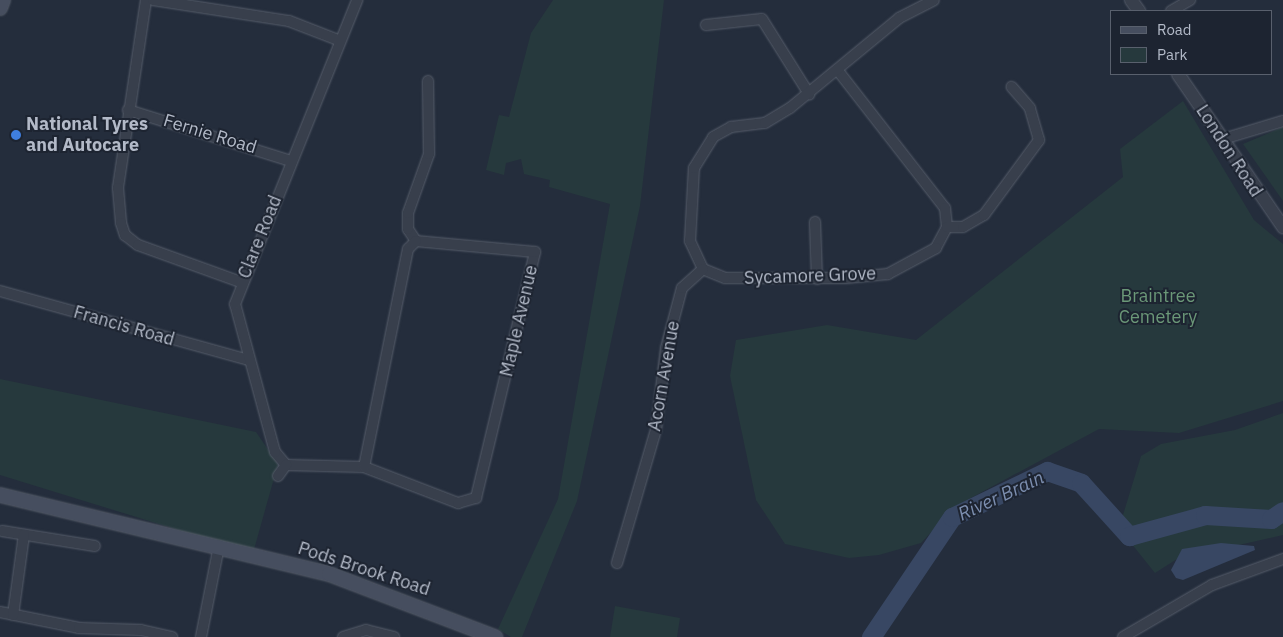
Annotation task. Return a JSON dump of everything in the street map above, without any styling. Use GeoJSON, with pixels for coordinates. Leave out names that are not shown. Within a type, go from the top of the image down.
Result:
{"type":"FeatureCollection","features":[{"type":"Feature","properties":{"kind":"main road"},"geometry":{"type":"LineString","coordinates":[[0,8],[3,0]]}},
{"type":"Feature","properties":{"kind":"main road","name":"Pods Brook Road"},"geometry":{"type":"LineString","coordinates":[[0,495],[219,546],[381,591],[495,637]]}},
{"type":"Feature","properties":{"kind":"street"},"geometry":{"type":"LineString","coordinates":[[146,0],[128,110],[118,188],[125,235],[151,251],[241,282]]}},
{"type":"Feature","properties":{"kind":"street"},"geometry":{"type":"LineString","coordinates":[[153,0],[289,21],[338,40]]}},
{"type":"Feature","properties":{"kind":"street","name":"Clare Road"},"geometry":{"type":"LineString","coordinates":[[286,465],[275,452],[236,320],[241,282],[338,40],[357,0]]}},
{"type":"Feature","properties":{"kind":"street"},"geometry":{"type":"LineString","coordinates":[[1173,10],[1190,0]]}},
{"type":"Feature","properties":{"kind":"street"},"geometry":{"type":"LineString","coordinates":[[703,269],[690,241],[694,168],[699,154],[725,130],[764,123],[810,94],[839,72],[899,18],[927,1]]}},
{"type":"Feature","properties":{"kind":"street"},"geometry":{"type":"LineString","coordinates":[[706,25],[762,19],[810,94]]}},
{"type":"Feature","properties":{"kind":"street"},"geometry":{"type":"LineString","coordinates":[[839,72],[945,208],[947,227],[963,227],[984,215],[1039,140],[1030,108],[1012,87]]}},
{"type":"Feature","properties":{"kind":"street","name":"London Road"},"geometry":{"type":"LineString","coordinates":[[1179,75],[1283,227]]}},
{"type":"Feature","properties":{"kind":"street"},"geometry":{"type":"LineString","coordinates":[[278,476],[286,465],[364,467],[404,259],[416,242],[408,229],[408,213],[430,148],[428,81]]}},
{"type":"Feature","properties":{"kind":"street","name":"Fernie Road"},"geometry":{"type":"LineString","coordinates":[[128,110],[291,161]]}},
{"type":"Feature","properties":{"kind":"street"},"geometry":{"type":"LineString","coordinates":[[1222,139],[1283,121]]}},
{"type":"Feature","properties":{"kind":"street"},"geometry":{"type":"LineString","coordinates":[[815,222],[817,279]]}},
{"type":"Feature","properties":{"kind":"street","name":"Sycamore Grove"},"geometry":{"type":"LineString","coordinates":[[703,269],[725,278],[817,279],[888,274],[936,248],[947,227]]}},
{"type":"Feature","properties":{"kind":"street","name":"Maple Avenue"},"geometry":{"type":"LineString","coordinates":[[364,467],[458,503],[476,498],[484,478],[535,252],[416,242]]}},
{"type":"Feature","properties":{"kind":"street","name":"Acorn Avenue"},"geometry":{"type":"LineString","coordinates":[[617,563],[647,468],[666,348],[682,288],[703,269]]}},
{"type":"Feature","properties":{"kind":"street","name":"Francis Road"},"geometry":{"type":"LineString","coordinates":[[0,291],[249,360]]}},
{"type":"Feature","properties":{"kind":"street"},"geometry":{"type":"LineString","coordinates":[[2,531],[95,546]]}},
{"type":"Feature","properties":{"kind":"street"},"geometry":{"type":"LineString","coordinates":[[14,615],[24,535]]}},
{"type":"Feature","properties":{"kind":"street"},"geometry":{"type":"LineString","coordinates":[[201,637],[219,546]]}},
{"type":"Feature","properties":{"kind":"street"},"geometry":{"type":"LineString","coordinates":[[1123,637],[1212,585],[1283,559]]}},
{"type":"Feature","properties":{"kind":"street"},"geometry":{"type":"LineString","coordinates":[[0,612],[78,633],[142,630],[172,637]]}},
{"type":"Feature","properties":{"kind":"street"},"geometry":{"type":"LineString","coordinates":[[343,637],[366,630],[394,637]]}},
{"type":"Feature","properties":{"kind":"green space"},"geometry":{"type":"Polygon","coordinates":[[[553,0],[664,0],[640,206],[577,501],[522,637],[511,637],[498,629],[558,499],[610,204],[549,187],[550,180],[524,174],[521,159],[506,163],[504,175],[486,170],[499,115],[509,117],[531,33],[553,0]]]}},
{"type":"Feature","properties":{"kind":"green space","name":"Braintree Cemetery"},"geometry":{"type":"Polygon","coordinates":[[[1183,101],[1254,220],[1283,244],[1283,401],[1179,433],[1099,429],[956,506],[921,543],[879,555],[849,558],[785,544],[756,500],[730,376],[736,340],[827,325],[916,340],[1123,177],[1120,149],[1183,101]]]}},
{"type":"Feature","properties":{"kind":"green space"},"geometry":{"type":"Polygon","coordinates":[[[1283,127],[1283,201],[1243,144],[1283,127]]]}},
{"type":"Feature","properties":{"kind":"green space"},"geometry":{"type":"Polygon","coordinates":[[[0,379],[256,432],[278,464],[253,553],[0,475],[0,379]]]}},
{"type":"Feature","properties":{"kind":"green space"},"geometry":{"type":"Polygon","coordinates":[[[1283,413],[1283,535],[1177,559],[1155,573],[1119,528],[1141,456],[1161,444],[1235,430],[1283,413]]]}},
{"type":"Feature","properties":{"kind":"green space"},"geometry":{"type":"Polygon","coordinates":[[[615,606],[680,618],[677,637],[610,637],[615,606]]]}},
{"type":"Feature","properties":{"kind":"water"},"geometry":{"type":"Polygon","coordinates":[[[1221,543],[1254,546],[1255,550],[1183,580],[1176,578],[1171,570],[1182,549],[1221,543]]]}},
{"type":"Feature","properties":{"kind":"waterway","name":"River Brain"},"geometry":{"type":"LineString","coordinates":[[871,637],[952,517],[1047,471],[1081,483],[1129,536],[1205,515],[1271,519],[1283,511]]}},
{"type":"Feature","properties":{"kind":"place","name":"National Tyres and Autocare"},"geometry":{"type":"Point","coordinates":[16,135]}}]}
